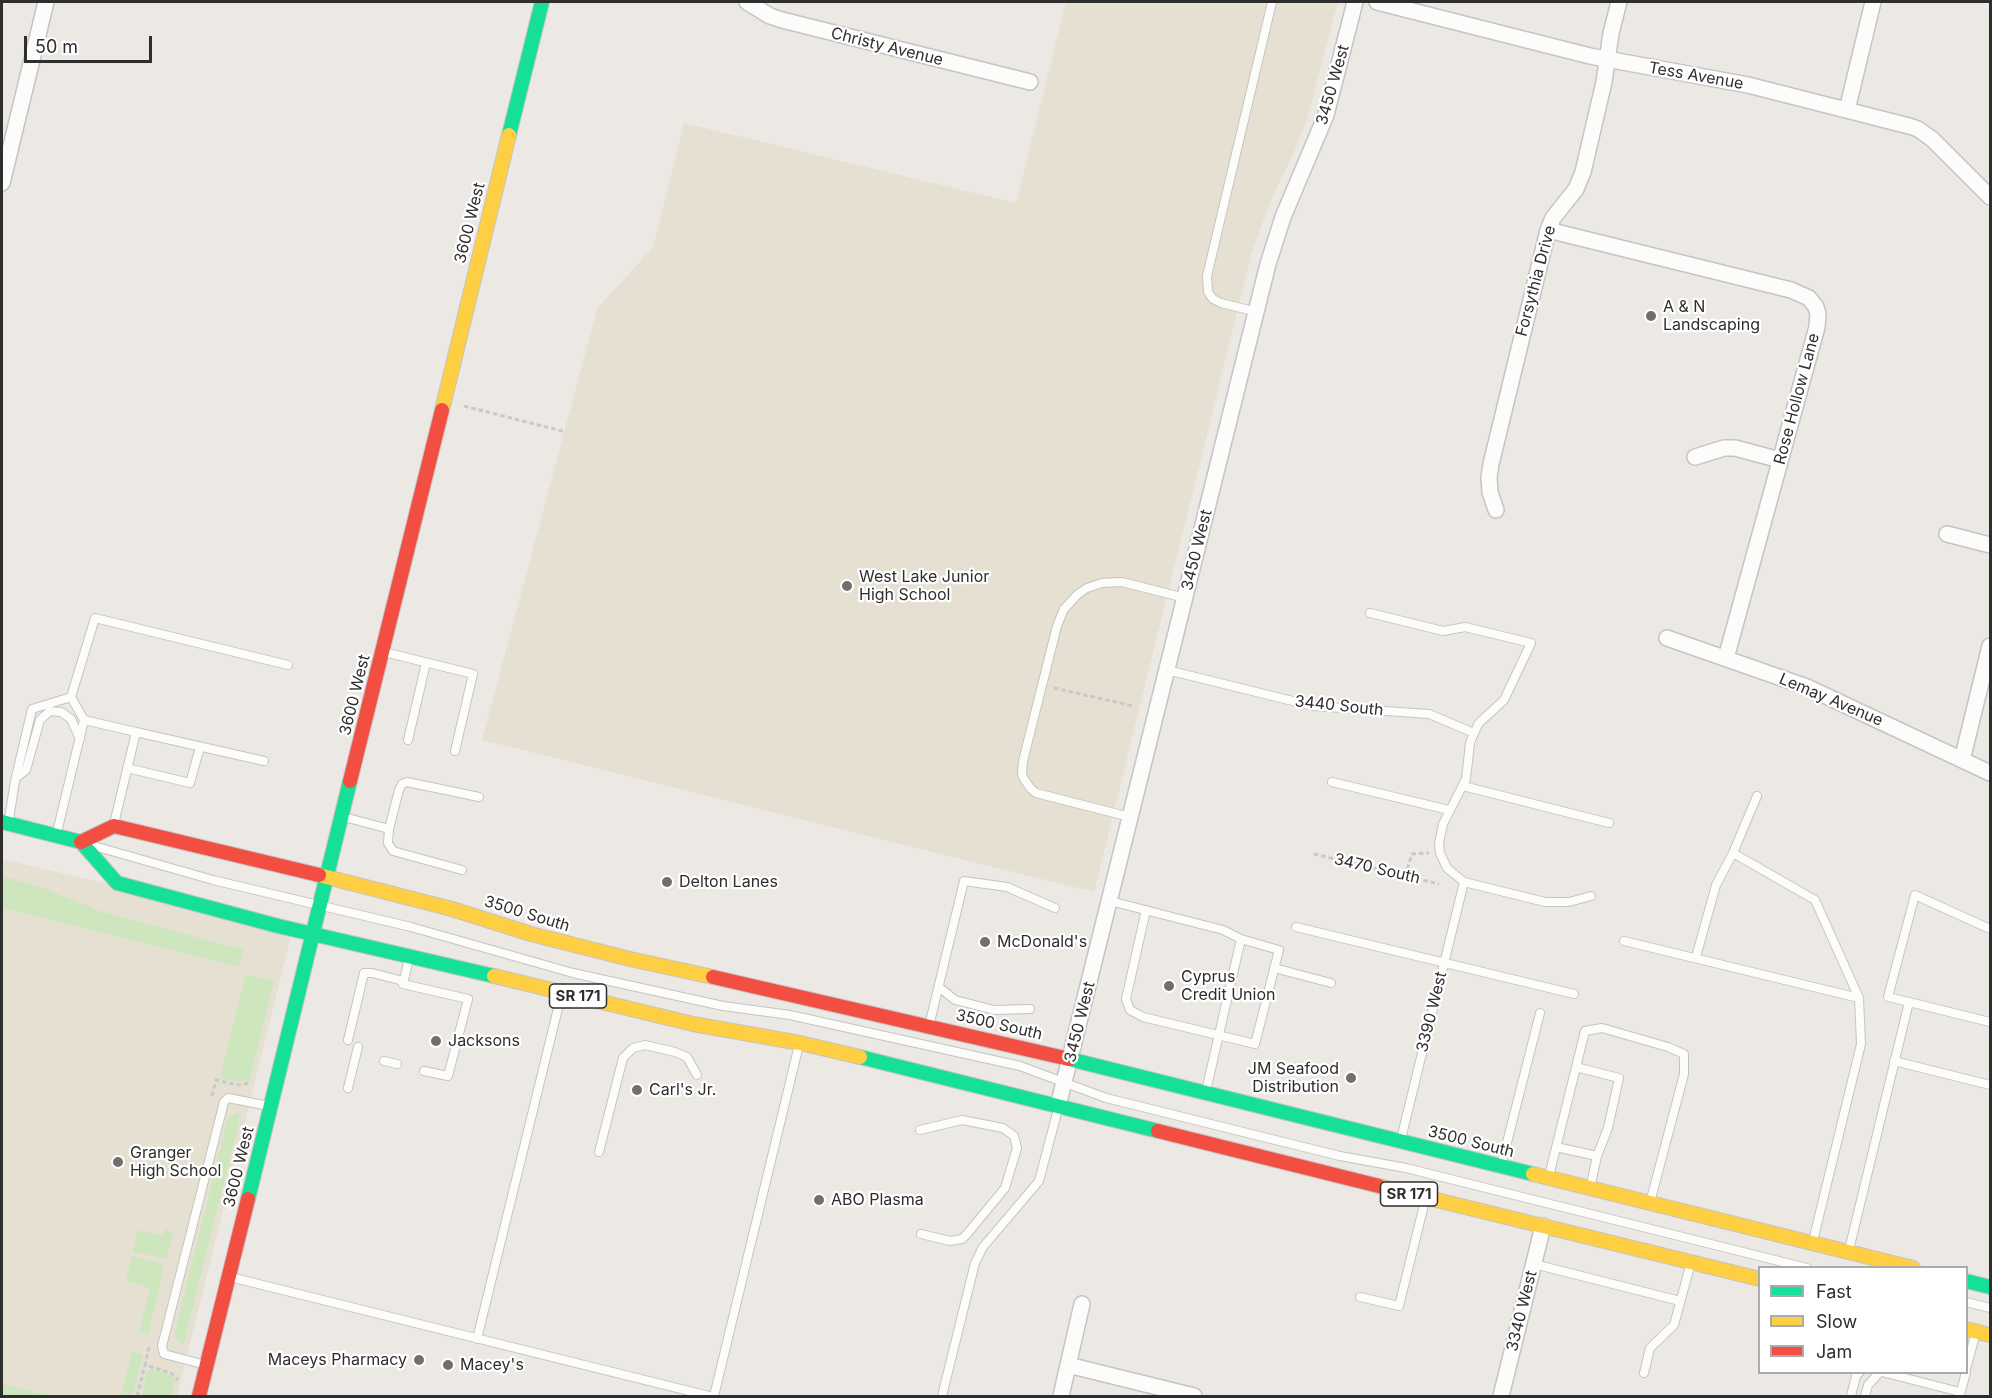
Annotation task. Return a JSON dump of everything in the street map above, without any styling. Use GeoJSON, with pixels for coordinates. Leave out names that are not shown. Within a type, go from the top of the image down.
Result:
{"type":"FeatureCollection","features":[{"type":"Feature","properties":{"kind":"main road","name":"3600 West"},"geometry":{"type":"LineString","coordinates":[[199,1396],[542,2]]}},
{"type":"Feature","properties":{"kind":"main road"},"geometry":{"type":"LineString","coordinates":[[5,823],[81,842],[114,826]]}},
{"type":"Feature","properties":{"kind":"main road","name":"3500 South"},"geometry":{"type":"LineString","coordinates":[[114,826],[328,877],[452,909],[531,934],[630,959],[1070,1059],[1905,1266]]}},
{"type":"Feature","properties":{"kind":"main road","name":"SR 171"},"geometry":{"type":"LineString","coordinates":[[81,842],[117,883],[314,934],[693,1024],[800,1043],[1758,1279]]}},
{"type":"Feature","properties":{"kind":"main road"},"geometry":{"type":"LineString","coordinates":[[1968,1282],[1990,1287]]}},
{"type":"Feature","properties":{"kind":"main road"},"geometry":{"type":"LineString","coordinates":[[1971,1331],[1990,1335]]}},
{"type":"Feature","properties":{"kind":"street"},"geometry":{"type":"LineString","coordinates":[[2,183],[46,2]]}},
{"type":"Feature","properties":{"kind":"street","name":"Christy Avenue"},"geometry":{"type":"LineString","coordinates":[[747,2],[762,12],[782,20],[1030,82]]}},
{"type":"Feature","properties":{"kind":"street","name":"3450 West"},"geometry":{"type":"LineString","coordinates":[[1059,1106],[1268,264],[1283,218],[1326,115],[1355,2]]}},
{"type":"Feature","properties":{"kind":"street","name":"Tess Avenue"},"geometry":{"type":"LineString","coordinates":[[1377,2],[1606,60],[1732,82],[1909,126],[1925,133],[1990,197]]}},
{"type":"Feature","properties":{"kind":"street","name":"Forsythia Drive"},"geometry":{"type":"LineString","coordinates":[[1496,510],[1489,477],[1491,464],[1548,230],[1553,218],[1581,180],[1604,82],[1606,60],[1619,2]]}},
{"type":"Feature","properties":{"kind":"street"},"geometry":{"type":"LineString","coordinates":[[1846,110],[1874,2]]}},
{"type":"Feature","properties":{"kind":"street","name":"Rose Hollow Lane"},"geometry":{"type":"LineString","coordinates":[[1548,230],[1791,290],[1809,298],[1818,314],[1817,327],[1726,658]]}},
{"type":"Feature","properties":{"kind":"street"},"geometry":{"type":"LineString","coordinates":[[1695,456],[1724,448],[1735,448],[1780,460]]}},
{"type":"Feature","properties":{"kind":"street"},"geometry":{"type":"LineString","coordinates":[[1947,534],[1990,545]]}},
{"type":"Feature","properties":{"kind":"street","name":"Lemay Avenue"},"geometry":{"type":"LineString","coordinates":[[1667,638],[1807,687],[1990,773]]}},
{"type":"Feature","properties":{"kind":"street"},"geometry":{"type":"LineString","coordinates":[[1962,760],[1990,646]]}},
{"type":"Feature","properties":{"kind":"street","name":"3340 West"},"geometry":{"type":"LineString","coordinates":[[1501,1396],[1543,1226]]}},
{"type":"Feature","properties":{"kind":"street"},"geometry":{"type":"LineString","coordinates":[[1060,1396],[1082,1304]]}},
{"type":"Feature","properties":{"kind":"street"},"geometry":{"type":"LineString","coordinates":[[1068,1365],[1194,1396]]}},
{"type":"Feature","properties":{"kind":"lane"},"geometry":{"type":"LineString","coordinates":[[1257,312],[1213,299],[1208,292],[1207,276],[1272,2]]}},
{"type":"Feature","properties":{"kind":"lane"},"geometry":{"type":"LineString","coordinates":[[1131,818],[1036,793],[1024,779],[1022,768],[1057,626],[1064,609],[1078,594],[1102,583],[1122,582],[1185,598]]}},
{"type":"Feature","properties":{"kind":"lane"},"geometry":{"type":"LineString","coordinates":[[1370,614],[1443,632],[1465,627],[1531,643],[1504,700],[1479,723],[1474,733],[1469,753],[1468,771],[1463,786],[1449,810],[1440,833],[1440,853],[1447,868],[1464,882],[1545,902],[1569,902],[1591,896]]}},
{"type":"Feature","properties":{"kind":"lane"},"geometry":{"type":"LineString","coordinates":[[56,836],[84,720],[71,697],[94,618],[288,665]]}},
{"type":"Feature","properties":{"kind":"lane"},"geometry":{"type":"LineString","coordinates":[[382,652],[473,674],[455,751]]}},
{"type":"Feature","properties":{"kind":"lane"},"geometry":{"type":"LineString","coordinates":[[408,740],[426,663]]}},
{"type":"Feature","properties":{"kind":"lane","name":"3440 South"},"geometry":{"type":"LineString","coordinates":[[1167,670],[1313,705],[1430,714],[1474,733]]}},
{"type":"Feature","properties":{"kind":"lane"},"geometry":{"type":"LineString","coordinates":[[5,823],[33,709],[71,697]]}},
{"type":"Feature","properties":{"kind":"lane"},"geometry":{"type":"LineString","coordinates":[[16,778],[26,770],[40,720],[50,711],[61,712],[70,719],[80,739]]}},
{"type":"Feature","properties":{"kind":"lane"},"geometry":{"type":"LineString","coordinates":[[84,720],[264,761]]}},
{"type":"Feature","properties":{"kind":"lane"},"geometry":{"type":"LineString","coordinates":[[114,826],[136,732]]}},
{"type":"Feature","properties":{"kind":"lane"},"geometry":{"type":"LineString","coordinates":[[127,768],[190,783],[200,747]]}},
{"type":"Feature","properties":{"kind":"lane"},"geometry":{"type":"LineString","coordinates":[[462,870],[393,851],[388,843],[389,829],[399,790],[402,784],[407,782],[479,797]]}},
{"type":"Feature","properties":{"kind":"lane"},"geometry":{"type":"LineString","coordinates":[[1332,782],[1449,810]]}},
{"type":"Feature","properties":{"kind":"lane"},"geometry":{"type":"LineString","coordinates":[[1463,786],[1609,823]]}},
{"type":"Feature","properties":{"kind":"lane"},"geometry":{"type":"LineString","coordinates":[[1696,957],[1716,885],[1733,853],[1757,796]]}},
{"type":"Feature","properties":{"kind":"lane"},"geometry":{"type":"LineString","coordinates":[[342,817],[389,829]]}},
{"type":"Feature","properties":{"kind":"lane"},"geometry":{"type":"LineString","coordinates":[[81,842],[213,880],[411,927],[535,963],[648,991],[723,1006],[790,1015],[1020,1066],[1106,1098],[1340,1156],[1406,1168],[1798,1266]]}},
{"type":"Feature","properties":{"kind":"lane"},"geometry":{"type":"LineString","coordinates":[[1733,853],[1815,900],[1859,998],[1861,1044],[1813,1243]]}},
{"type":"Feature","properties":{"kind":"lane"},"geometry":{"type":"LineString","coordinates":[[929,1026],[964,880],[1007,886],[1055,908]]}},
{"type":"Feature","properties":{"kind":"lane","name":"3390 West"},"geometry":{"type":"LineString","coordinates":[[1400,1142],[1464,882]]}},
{"type":"Feature","properties":{"kind":"lane"},"geometry":{"type":"LineString","coordinates":[[1990,929],[1915,895],[1888,997],[1990,1022]]}},
{"type":"Feature","properties":{"kind":"lane"},"geometry":{"type":"LineString","coordinates":[[1110,901],[1146,910],[1223,930],[1241,939],[1279,950],[1255,1044],[1143,1017],[1130,1010],[1126,999],[1146,910]]}},
{"type":"Feature","properties":{"kind":"lane"},"geometry":{"type":"LineString","coordinates":[[1296,927],[1574,994]]}},
{"type":"Feature","properties":{"kind":"lane"},"geometry":{"type":"LineString","coordinates":[[1206,1093],[1241,939]]}},
{"type":"Feature","properties":{"kind":"lane"},"geometry":{"type":"LineString","coordinates":[[1624,941],[1859,998]]}},
{"type":"Feature","properties":{"kind":"lane"},"geometry":{"type":"LineString","coordinates":[[403,982],[410,955]]}},
{"type":"Feature","properties":{"kind":"lane"},"geometry":{"type":"LineString","coordinates":[[1274,968],[1331,983]]}},
{"type":"Feature","properties":{"kind":"lane"},"geometry":{"type":"LineString","coordinates":[[348,1040],[364,973],[372,973],[468,999],[448,1076],[424,1071]]}},
{"type":"Feature","properties":{"kind":"lane"},"geometry":{"type":"LineString","coordinates":[[939,987],[955,1000],[994,1010],[1030,1009]]}},
{"type":"Feature","properties":{"kind":"lane"},"geometry":{"type":"LineString","coordinates":[[477,1339],[562,992]]}},
{"type":"Feature","properties":{"kind":"lane"},"geometry":{"type":"LineString","coordinates":[[1848,1252],[1909,1002]]}},
{"type":"Feature","properties":{"kind":"lane"},"geometry":{"type":"LineString","coordinates":[[1501,1166],[1540,1013]]}},
{"type":"Feature","properties":{"kind":"lane"},"geometry":{"type":"LineString","coordinates":[[1549,1178],[1584,1031],[1602,1028],[1668,1047],[1684,1054],[1684,1074],[1650,1203]]}},
{"type":"Feature","properties":{"kind":"lane"},"geometry":{"type":"LineString","coordinates":[[714,1396],[800,1043]]}},
{"type":"Feature","properties":{"kind":"lane"},"geometry":{"type":"LineString","coordinates":[[599,1152],[623,1058],[633,1048],[645,1046],[687,1057],[697,1075]]}},
{"type":"Feature","properties":{"kind":"lane"},"geometry":{"type":"LineString","coordinates":[[348,1088],[358,1047]]}},
{"type":"Feature","properties":{"kind":"lane"},"geometry":{"type":"LineString","coordinates":[[384,1061],[397,1064]]}},
{"type":"Feature","properties":{"kind":"lane"},"geometry":{"type":"LineString","coordinates":[[1894,1061],[1990,1085]]}},
{"type":"Feature","properties":{"kind":"lane"},"geometry":{"type":"LineString","coordinates":[[1576,1067],[1619,1078],[1608,1128],[1597,1156],[1590,1188]]}},
{"type":"Feature","properties":{"kind":"lane"},"geometry":{"type":"LineString","coordinates":[[207,1365],[164,1354],[162,1346],[224,1102],[228,1098],[271,1106]]}},
{"type":"Feature","properties":{"kind":"lane"},"geometry":{"type":"LineString","coordinates":[[942,1396],[975,1263],[983,1246],[1039,1181],[1059,1106]]}},
{"type":"Feature","properties":{"kind":"lane"},"geometry":{"type":"LineString","coordinates":[[920,1130],[962,1120],[1003,1128],[1014,1136],[1017,1148],[1005,1188],[967,1234],[956,1241],[950,1241],[921,1234]]}},
{"type":"Feature","properties":{"kind":"lane"},"geometry":{"type":"LineString","coordinates":[[1556,1147],[1597,1156]]}},
{"type":"Feature","properties":{"kind":"lane"},"geometry":{"type":"LineString","coordinates":[[1360,1297],[1399,1306],[1426,1198]]}},
{"type":"Feature","properties":{"kind":"lane"},"geometry":{"type":"LineString","coordinates":[[1644,1373],[1650,1348],[1674,1325],[1691,1262]]}},
{"type":"Feature","properties":{"kind":"lane"},"geometry":{"type":"LineString","coordinates":[[1534,1264],[1680,1301]]}},
{"type":"Feature","properties":{"kind":"lane"},"geometry":{"type":"LineString","coordinates":[[228,1277],[709,1396]]}},
{"type":"Feature","properties":{"kind":"lane"},"geometry":{"type":"LineString","coordinates":[[1968,1302],[1990,1308]]}},
{"type":"Feature","properties":{"kind":"lane"},"geometry":{"type":"LineString","coordinates":[[1968,1355],[1971,1331]]}},
{"type":"Feature","properties":{"kind":"lane"},"geometry":{"type":"LineString","coordinates":[[1851,1396],[1858,1374]]}},
{"type":"Feature","properties":{"kind":"lane"},"geometry":{"type":"LineString","coordinates":[[1865,1396],[1868,1384],[1879,1374]]}},
{"type":"Feature","properties":{"kind":"lane"},"geometry":{"type":"LineString","coordinates":[[1888,1374],[1960,1394],[1965,1374]]}},
{"type":"Feature","properties":{"kind":"path"},"geometry":{"type":"LineString","coordinates":[[464,406],[566,432]]}},
{"type":"Feature","properties":{"kind":"path"},"geometry":{"type":"LineString","coordinates":[[1054,688],[1133,706]]}},
{"type":"Feature","properties":{"kind":"path"},"geometry":{"type":"LineString","coordinates":[[1405,876],[1412,854],[1440,853]]}},
{"type":"Feature","properties":{"kind":"path","name":"3470 South"},"geometry":{"type":"LineString","coordinates":[[1314,854],[1439,884]]}},
{"type":"Feature","properties":{"kind":"path"},"geometry":{"type":"LineString","coordinates":[[137,1396],[145,1365]]}},
{"type":"Feature","properties":{"kind":"shaded area","name":"West Lake Junior High School"},"geometry":{"type":"Polygon","coordinates":[[[1066,2],[1338,2],[1307,119],[1271,200],[1252,252],[1094,892],[482,740],[597,309],[653,247],[684,123],[1016,203],[1066,2]]]}},
{"type":"Feature","properties":{"kind":"shaded area","name":"Granger High School"},"geometry":{"type":"Polygon","coordinates":[[[2,859],[293,928],[177,1396],[2,1396],[2,859]]]}},
{"type":"Feature","properties":{"kind":"green space"},"geometry":{"type":"Polygon","coordinates":[[[2,876],[41,887],[100,911],[244,950],[239,967],[2,908],[2,876]]]}},
{"type":"Feature","properties":{"kind":"green space"},"geometry":{"type":"Polygon","coordinates":[[[246,974],[274,981],[250,1079],[241,1082],[220,1078],[246,974]]]}},
{"type":"Feature","properties":{"kind":"green space"},"geometry":{"type":"Polygon","coordinates":[[[240,1113],[238,1127],[183,1345],[176,1340],[175,1331],[228,1118],[240,1113]]]}},
{"type":"Feature","properties":{"kind":"green space"},"geometry":{"type":"Polygon","coordinates":[[[164,1229],[173,1232],[167,1259],[133,1252],[138,1230],[162,1236],[164,1229]]]}},
{"type":"Feature","properties":{"kind":"green space"},"geometry":{"type":"Polygon","coordinates":[[[132,1256],[162,1264],[164,1268],[148,1335],[139,1333],[150,1288],[126,1281],[132,1256]]]}},
{"type":"Feature","properties":{"kind":"green space"},"geometry":{"type":"Polygon","coordinates":[[[132,1351],[143,1355],[134,1392],[128,1396],[121,1396],[132,1351]]]}},
{"type":"Feature","properties":{"kind":"green space"},"geometry":{"type":"Polygon","coordinates":[[[152,1369],[167,1373],[174,1378],[171,1396],[141,1396],[147,1372],[152,1369]]]}},
{"type":"Feature","properties":{"kind":"green space"},"geometry":{"type":"Polygon","coordinates":[[[2,1384],[52,1396],[2,1396],[2,1384]]]}},
{"type":"Feature","properties":{"kind":"traffic: fast"},"geometry":{"type":"LineString","coordinates":[[509,135],[542,2]]}},
{"type":"Feature","properties":{"kind":"traffic: fast"},"geometry":{"type":"LineString","coordinates":[[248,1199],[350,781]]}},
{"type":"Feature","properties":{"kind":"traffic: fast"},"geometry":{"type":"LineString","coordinates":[[2,822],[81,842],[117,883],[278,926],[494,976]]}},
{"type":"Feature","properties":{"kind":"traffic: fast"},"geometry":{"type":"LineString","coordinates":[[860,1057],[1158,1131]]}},
{"type":"Feature","properties":{"kind":"traffic: fast"},"geometry":{"type":"LineString","coordinates":[[1069,1059],[1533,1174]]}},
{"type":"Feature","properties":{"kind":"traffic: fast"},"geometry":{"type":"LineString","coordinates":[[1968,1282],[1990,1287]]}},
{"type":"Feature","properties":{"kind":"traffic: slow"},"geometry":{"type":"LineString","coordinates":[[442,410],[509,135]]}},
{"type":"Feature","properties":{"kind":"traffic: slow"},"geometry":{"type":"LineString","coordinates":[[319,875],[452,909],[531,934],[713,977]]}},
{"type":"Feature","properties":{"kind":"traffic: slow"},"geometry":{"type":"LineString","coordinates":[[494,976],[693,1024],[800,1043],[860,1057]]}},
{"type":"Feature","properties":{"kind":"traffic: slow"},"geometry":{"type":"LineString","coordinates":[[1533,1174],[1905,1266]]}},
{"type":"Feature","properties":{"kind":"traffic: slow"},"geometry":{"type":"LineString","coordinates":[[1379,1186],[1758,1279]]}},
{"type":"Feature","properties":{"kind":"traffic: slow"},"geometry":{"type":"LineString","coordinates":[[1968,1330],[1990,1335]]}},
{"type":"Feature","properties":{"kind":"traffic: jam"},"geometry":{"type":"LineString","coordinates":[[350,781],[442,410]]}},
{"type":"Feature","properties":{"kind":"traffic: jam"},"geometry":{"type":"LineString","coordinates":[[81,842],[114,826],[319,875]]}},
{"type":"Feature","properties":{"kind":"traffic: jam"},"geometry":{"type":"LineString","coordinates":[[713,977],[1069,1059]]}},
{"type":"Feature","properties":{"kind":"traffic: jam"},"geometry":{"type":"LineString","coordinates":[[1158,1131],[1379,1186]]}},
{"type":"Feature","properties":{"kind":"traffic: jam"},"geometry":{"type":"LineString","coordinates":[[199,1396],[248,1199]]}},
{"type":"Feature","properties":{"kind":"place","name":"A & N Landscaping"},"geometry":{"type":"Point","coordinates":[1651,316]}},
{"type":"Feature","properties":{"kind":"place","name":"West Lake Junior High School"},"geometry":{"type":"Point","coordinates":[847,586]}},
{"type":"Feature","properties":{"kind":"place","name":"Delton Lanes"},"geometry":{"type":"Point","coordinates":[667,882]}},
{"type":"Feature","properties":{"kind":"place","name":"McDonald's"},"geometry":{"type":"Point","coordinates":[985,942]}},
{"type":"Feature","properties":{"kind":"place","name":"Cyprus Credit Union"},"geometry":{"type":"Point","coordinates":[1169,986]}},
{"type":"Feature","properties":{"kind":"place","name":"Jacksons"},"geometry":{"type":"Point","coordinates":[436,1041]}},
{"type":"Feature","properties":{"kind":"place","name":"JM Seafood Distribution"},"geometry":{"type":"Point","coordinates":[1351,1078]}},
{"type":"Feature","properties":{"kind":"place","name":"Carl's Jr."},"geometry":{"type":"Point","coordinates":[637,1090]}},
{"type":"Feature","properties":{"kind":"place","name":"Granger High School"},"geometry":{"type":"Point","coordinates":[118,1162]}},
{"type":"Feature","properties":{"kind":"place","name":"ABO Plasma"},"geometry":{"type":"Point","coordinates":[819,1200]}},
{"type":"Feature","properties":{"kind":"place","name":"Maceys Pharmacy"},"geometry":{"type":"Point","coordinates":[419,1360]}},
{"type":"Feature","properties":{"kind":"place","name":"Macey's"},"geometry":{"type":"Point","coordinates":[448,1365]}}]}
